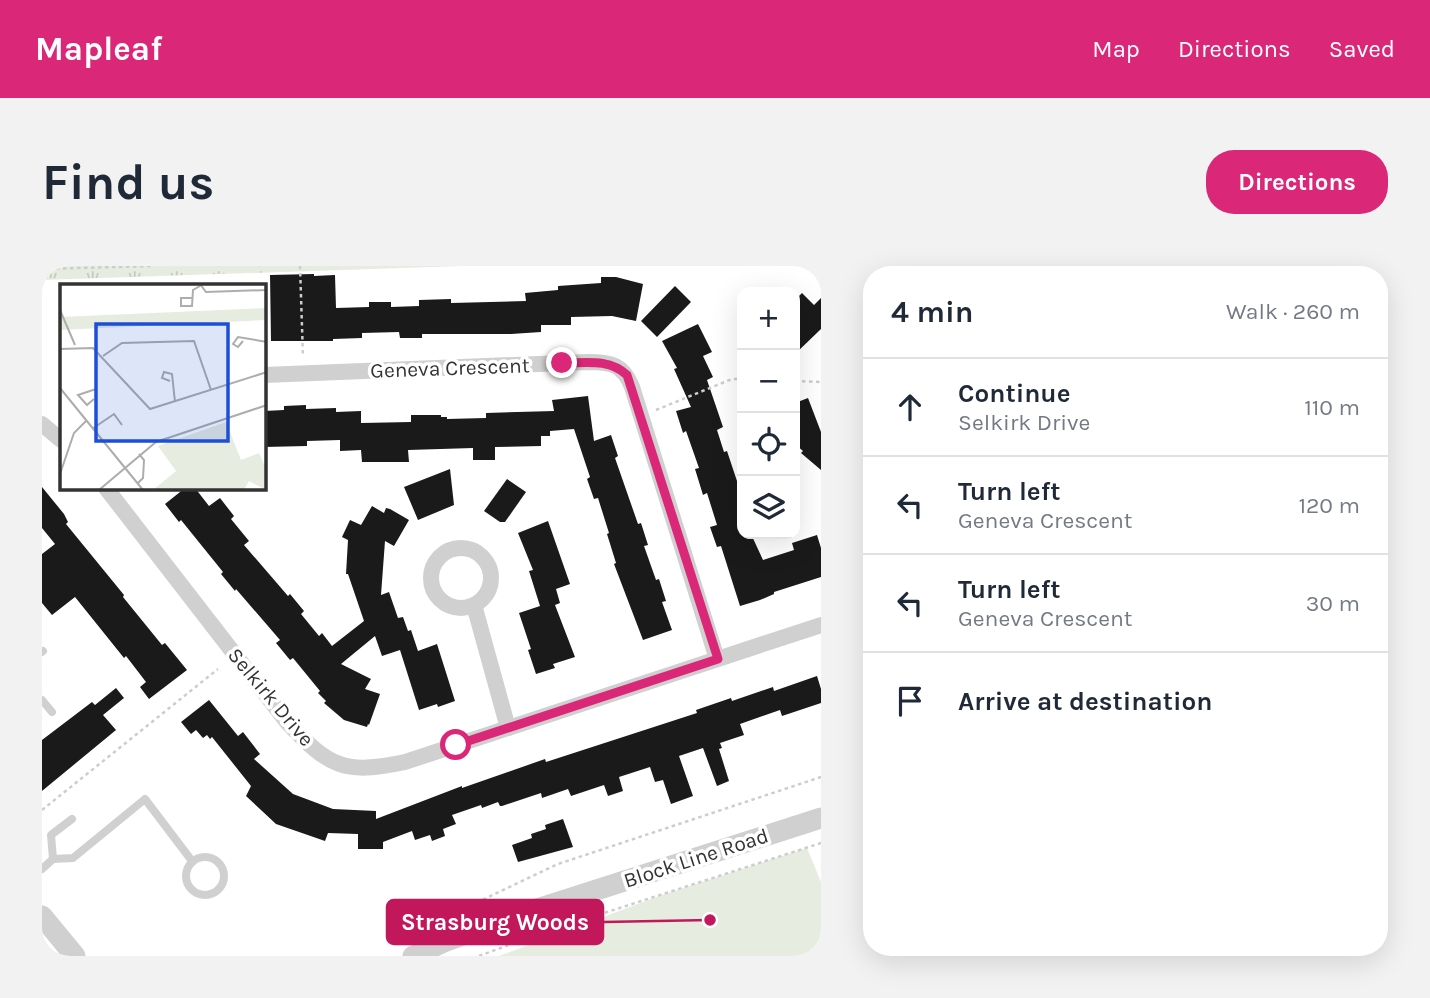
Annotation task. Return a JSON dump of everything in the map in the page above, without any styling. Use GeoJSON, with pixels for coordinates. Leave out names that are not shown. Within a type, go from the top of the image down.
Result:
{"type":"FeatureCollection","features":[{"type":"Feature","properties":{"kind":"street","name":"Geneva Crescent"},"geometry":{"type":"LineString","coordinates":[[266,375],[603,362],[619,367],[627,375],[718,659]]}},
{"type":"Feature","properties":{"kind":"street"},"geometry":{"type":"LineString","coordinates":[[42,424],[60,439]]}},
{"type":"Feature","properties":{"kind":"street","name":"Selkirk Drive"},"geometry":{"type":"LineString","coordinates":[[108,490],[287,722],[314,750],[335,763],[368,768],[405,762],[821,625]]}},
{"type":"Feature","properties":{"kind":"street"},"geometry":{"type":"LineString","coordinates":[[474,605],[508,728]]}},
{"type":"Feature","properties":{"kind":"street","name":"Block Line Road"},"geometry":{"type":"LineString","coordinates":[[416,955],[512,917],[821,818]]}},
{"type":"Feature","properties":{"kind":"street"},"geometry":{"type":"LineString","coordinates":[[42,916],[75,956]]}},
{"type":"Feature","properties":{"kind":"lane"},"geometry":{"type":"LineString","coordinates":[[42,700],[52,712]]}},
{"type":"Feature","properties":{"kind":"lane"},"geometry":{"type":"LineString","coordinates":[[42,869],[53,859],[73,858],[145,799],[192,861]]}},
{"type":"Feature","properties":{"kind":"lane"},"geometry":{"type":"LineString","coordinates":[[53,859],[51,835],[72,819]]}},
{"type":"Feature","properties":{"kind":"lane"},"geometry":{"type":"LineString","coordinates":[[205,857],[217,861],[224,871],[220,889],[209,896],[196,894],[191,890],[185,878],[192,861],[205,857]]}},
{"type":"Feature","properties":{"kind":"path"},"geometry":{"type":"LineString","coordinates":[[42,269],[151,266]]}},
{"type":"Feature","properties":{"kind":"path"},"geometry":{"type":"LineString","coordinates":[[300,266],[303,373]]}},
{"type":"Feature","properties":{"kind":"path"},"geometry":{"type":"LineString","coordinates":[[640,416],[737,379]]}},
{"type":"Feature","properties":{"kind":"path"},"geometry":{"type":"LineString","coordinates":[[800,381],[821,382]]}},
{"type":"Feature","properties":{"kind":"path"},"geometry":{"type":"LineString","coordinates":[[42,810],[218,669]]}},
{"type":"Feature","properties":{"kind":"path"},"geometry":{"type":"LineString","coordinates":[[416,955],[438,921],[549,867],[821,777]]}},
{"type":"Feature","properties":{"kind":"path"},"geometry":{"type":"LineString","coordinates":[[479,956],[821,843]]}},
{"type":"Feature","properties":{"kind":"green space"},"geometry":{"type":"Polygon","coordinates":[[[42,266],[461,266],[42,280],[42,266]]]}},
{"type":"Feature","properties":{"kind":"green space"},"geometry":{"type":"Polygon","coordinates":[[[807,848],[821,882],[821,956],[499,956],[659,896],[807,848]]]}},
{"type":"Feature","properties":{"kind":"building"},"geometry":{"type":"Polygon","coordinates":[[[270,275],[335,275],[336,308],[369,307],[369,302],[391,302],[391,307],[419,306],[419,300],[451,299],[451,303],[526,301],[525,293],[558,290],[558,286],[601,283],[601,277],[616,277],[643,284],[636,321],[612,316],[571,317],[571,325],[541,325],[541,332],[422,334],[422,338],[400,338],[399,332],[362,333],[362,338],[333,341],[271,341],[270,275]]]}},
{"type":"Feature","properties":{"kind":"building"},"geometry":{"type":"Polygon","coordinates":[[[675,286],[691,302],[657,337],[641,321],[675,286]]]}},
{"type":"Feature","properties":{"kind":"building"},"geometry":{"type":"Polygon","coordinates":[[[802,293],[814,305],[821,298],[821,329],[800,349],[802,293]]]}},
{"type":"Feature","properties":{"kind":"building"},"geometry":{"type":"Polygon","coordinates":[[[698,324],[712,352],[703,356],[713,377],[707,380],[723,427],[717,430],[737,481],[737,539],[753,539],[763,560],[794,550],[792,543],[817,535],[821,548],[821,577],[740,606],[721,546],[717,547],[710,527],[717,525],[707,493],[703,495],[695,469],[699,468],[676,411],[691,407],[674,369],[677,368],[662,341],[698,324]]]}},
{"type":"Feature","properties":{"kind":"building"},"geometry":{"type":"Polygon","coordinates":[[[588,396],[594,441],[611,435],[618,456],[615,458],[638,524],[641,523],[648,545],[644,546],[656,580],[659,579],[666,601],[662,602],[672,630],[643,640],[614,564],[616,563],[607,534],[609,533],[598,498],[594,499],[587,479],[590,477],[574,429],[550,431],[550,436],[541,436],[541,446],[495,447],[495,460],[473,460],[473,448],[408,450],[409,462],[362,462],[361,450],[340,451],[340,440],[307,441],[307,446],[266,447],[266,411],[284,410],[284,406],[306,405],[306,409],[336,408],[336,412],[361,411],[361,423],[411,422],[411,415],[441,415],[447,419],[486,418],[486,413],[554,411],[552,400],[588,396]]]}},
{"type":"Feature","properties":{"kind":"building"},"geometry":{"type":"Polygon","coordinates":[[[808,398],[821,432],[821,470],[801,453],[800,401],[808,398]]]}},
{"type":"Feature","properties":{"kind":"building"},"geometry":{"type":"Polygon","coordinates":[[[450,469],[454,505],[418,520],[404,487],[450,469]]]}},
{"type":"Feature","properties":{"kind":"building"},"geometry":{"type":"Polygon","coordinates":[[[507,479],[526,492],[505,522],[500,522],[484,511],[507,479]]]}},
{"type":"Feature","properties":{"kind":"building"},"geometry":{"type":"Polygon","coordinates":[[[42,487],[64,514],[68,522],[66,524],[123,597],[162,645],[165,643],[187,670],[149,699],[140,687],[146,682],[75,597],[52,615],[42,603],[42,554],[55,544],[42,528],[42,487]]]}},
{"type":"Feature","properties":{"kind":"building"},"geometry":{"type":"Polygon","coordinates":[[[182,490],[197,490],[209,506],[220,498],[234,516],[231,519],[249,541],[244,545],[288,596],[290,594],[304,611],[301,614],[319,636],[322,633],[332,646],[364,621],[346,574],[348,540],[342,537],[350,520],[361,525],[372,506],[384,513],[386,508],[390,509],[409,520],[394,546],[385,541],[381,595],[389,592],[398,618],[403,617],[408,631],[411,630],[418,651],[437,644],[455,701],[419,710],[400,650],[382,656],[375,636],[341,664],[371,679],[365,689],[380,694],[369,725],[367,727],[344,720],[324,703],[326,701],[318,693],[320,691],[293,658],[290,660],[276,643],[280,640],[236,589],[235,591],[221,574],[223,572],[165,504],[182,490]]]}},
{"type":"Feature","properties":{"kind":"building"},"geometry":{"type":"Polygon","coordinates":[[[548,521],[570,584],[556,589],[560,603],[555,605],[575,657],[553,664],[555,668],[536,674],[519,613],[540,606],[529,571],[533,570],[518,533],[548,521]]]}},
{"type":"Feature","properties":{"kind":"building"},"geometry":{"type":"Polygon","coordinates":[[[817,676],[821,703],[782,716],[780,710],[740,724],[744,735],[720,743],[722,748],[719,749],[729,781],[717,786],[703,748],[679,756],[693,796],[671,804],[663,780],[655,782],[650,767],[619,777],[623,791],[608,796],[604,785],[571,796],[568,789],[542,798],[541,793],[502,806],[498,802],[482,808],[481,805],[452,815],[456,824],[443,829],[445,836],[432,841],[430,835],[415,840],[412,831],[383,842],[383,849],[358,849],[358,834],[328,833],[325,841],[276,824],[246,796],[251,786],[212,737],[210,739],[207,735],[203,738],[196,730],[191,734],[181,722],[209,700],[238,736],[243,732],[260,754],[254,759],[293,794],[333,809],[376,811],[376,819],[462,786],[697,713],[696,710],[731,698],[732,701],[773,687],[774,691],[817,676]]]}},
{"type":"Feature","properties":{"kind":"building"},"geometry":{"type":"Polygon","coordinates":[[[116,688],[124,698],[103,715],[116,730],[42,791],[42,740],[92,702],[95,705],[116,688]]]}},
{"type":"Feature","properties":{"kind":"building"},"geometry":{"type":"Polygon","coordinates":[[[563,819],[573,847],[518,862],[512,845],[532,838],[531,834],[546,829],[545,825],[563,819]]]}},
{"type":"Feature","properties":{"kind":"place","name":"Strasburg Woods"},"geometry":{"type":"Point","coordinates":[710,920]}},
{"type":"Feature","properties":{"kind":"route"},"geometry":{"type":"LineString","coordinates":[[456,745],[718,659],[627,375],[619,367],[603,362],[562,363]]}}]}
